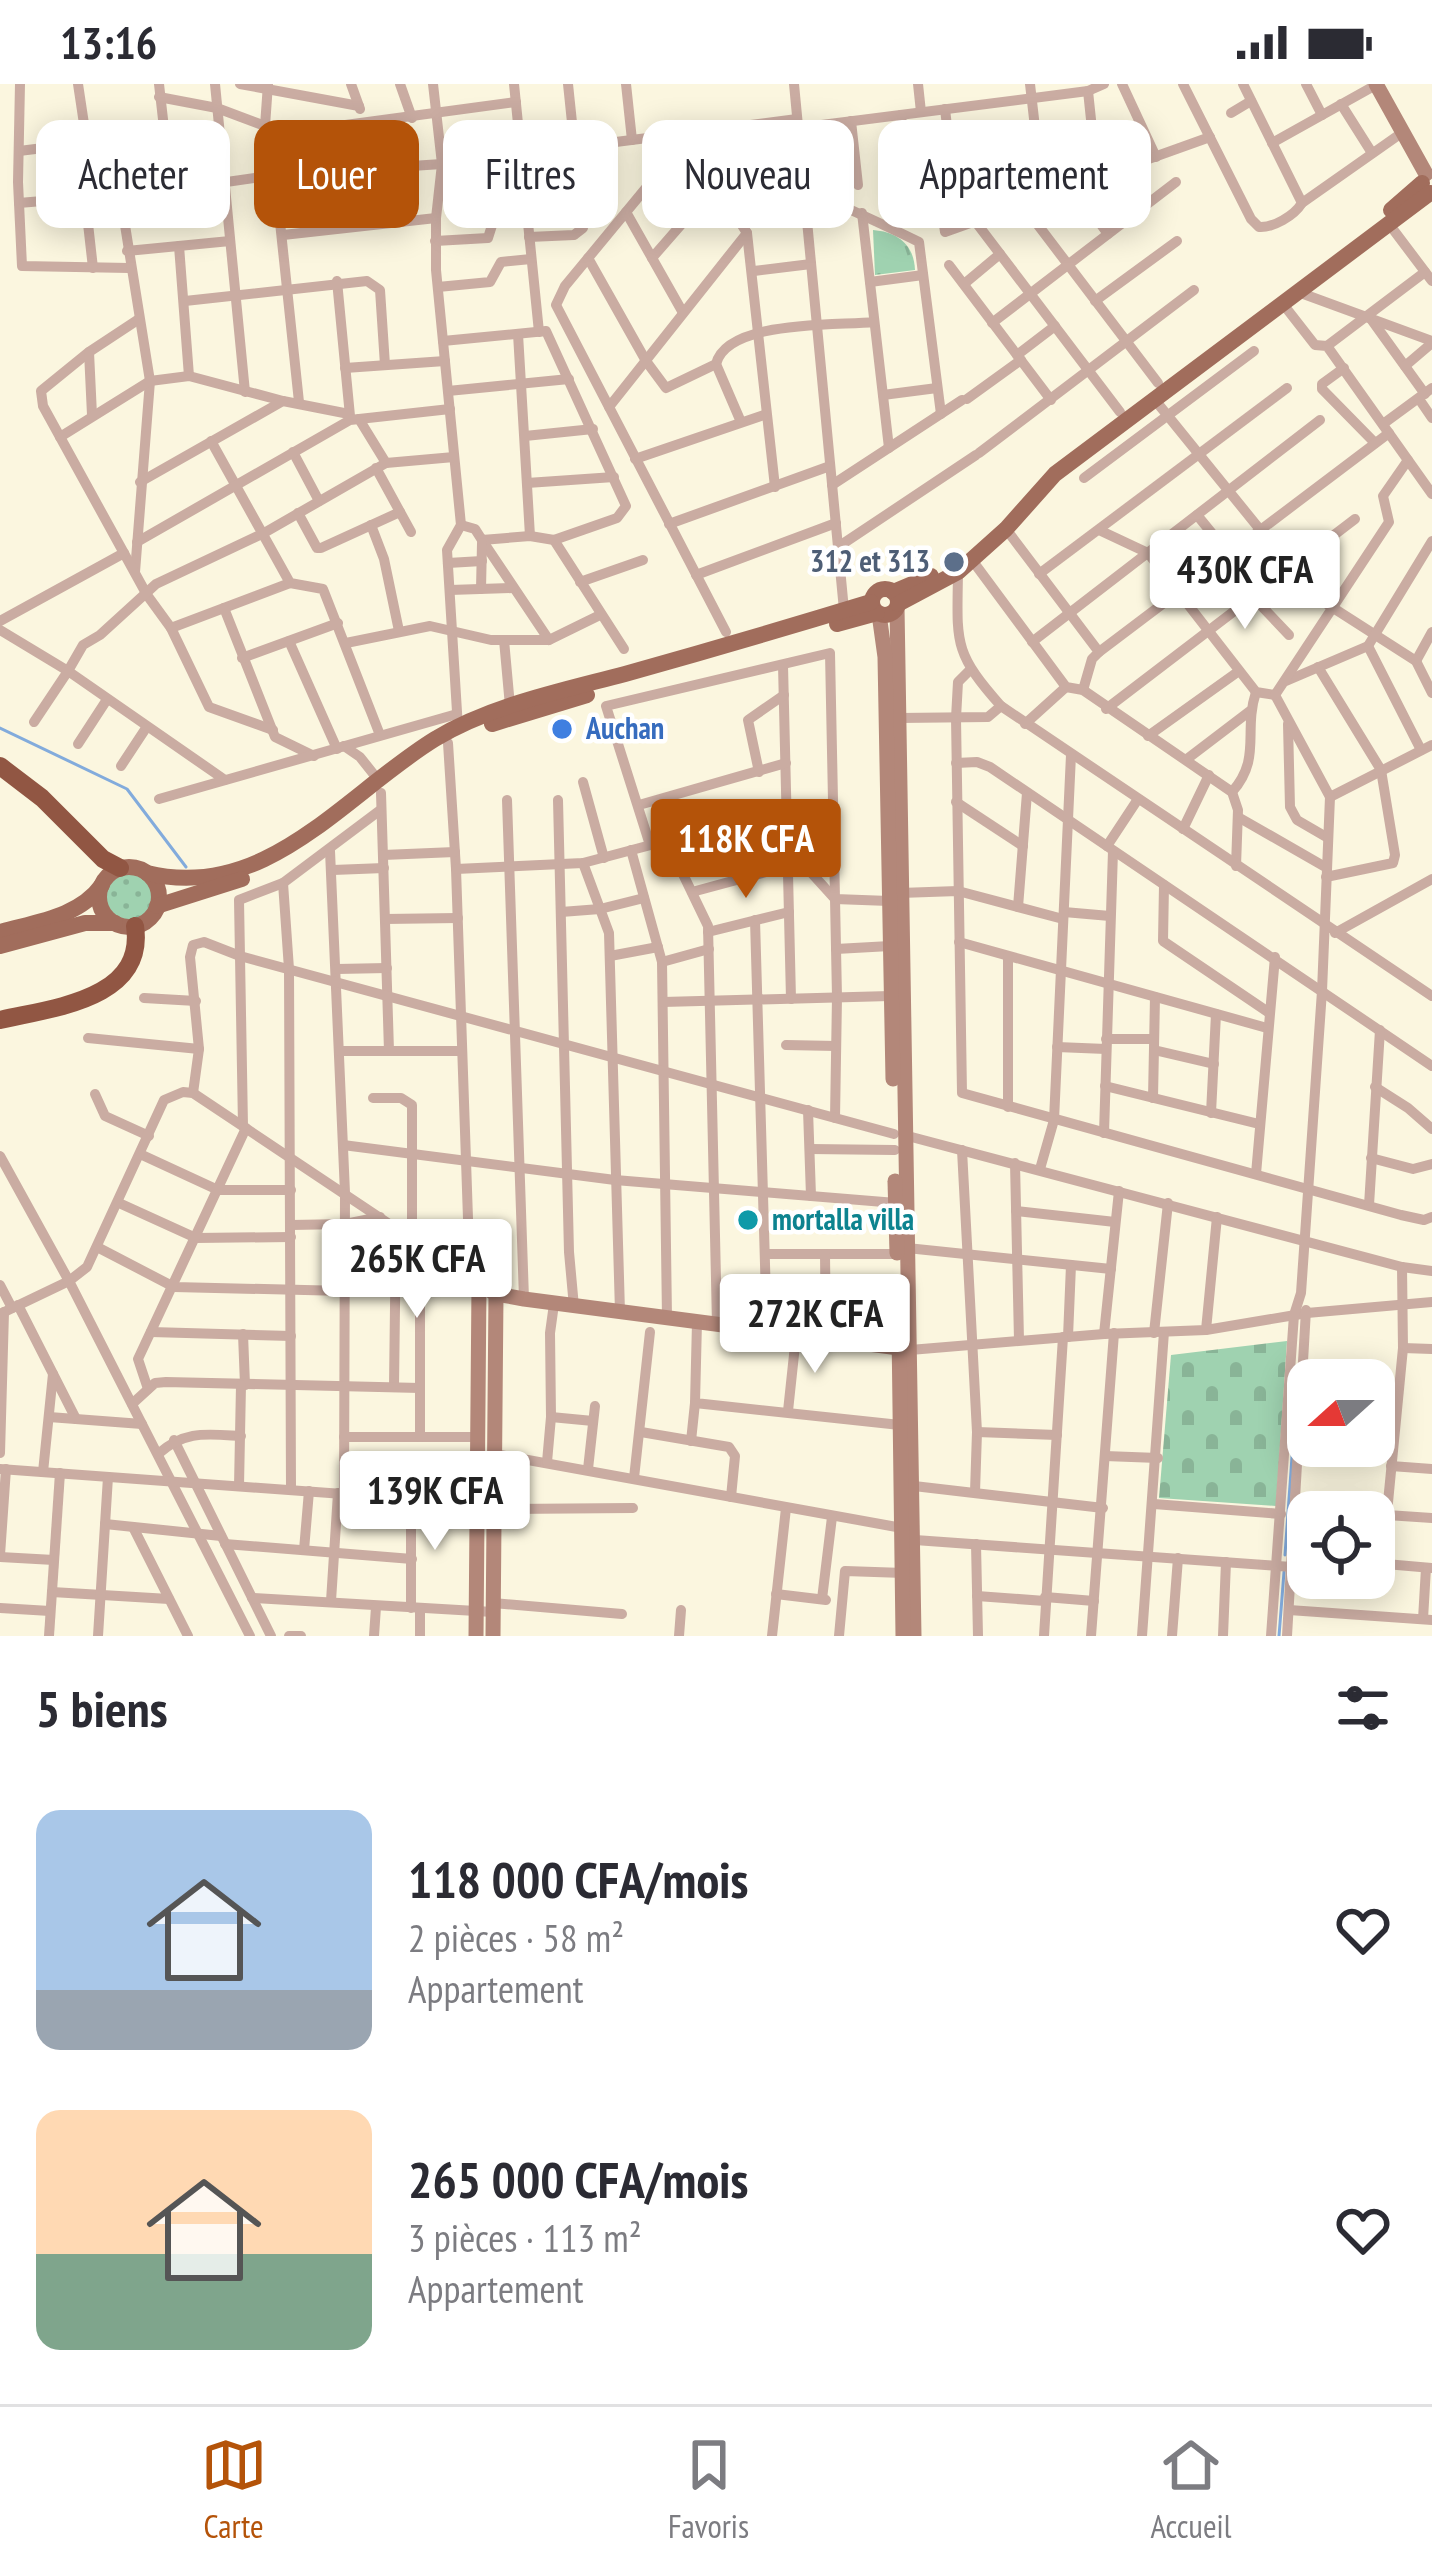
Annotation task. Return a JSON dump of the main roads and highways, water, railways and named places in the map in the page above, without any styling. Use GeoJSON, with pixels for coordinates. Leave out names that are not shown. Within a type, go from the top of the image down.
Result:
{"type":"FeatureCollection","features":[{"type":"Feature","properties":{"kind":"highway"},"geometry":{"type":"LineString","coordinates":[[0,766],[42,798],[103,859],[120,868]]}},
{"type":"Feature","properties":{"kind":"highway"},"geometry":{"type":"LineString","coordinates":[[0,1020],[96,996],[115,984],[133,952],[125,924]]}},
{"type":"Feature","properties":{"kind":"main road"},"geometry":{"type":"LineString","coordinates":[[0,946],[86,923],[146,921],[157,906],[278,866],[380,795],[454,728],[510,706],[844,610],[886,605],[959,558],[1036,478],[1120,412],[1157,392],[1291,298],[1389,224],[1428,183]]}},
{"type":"Feature","properties":{"kind":"main road"},"geometry":{"type":"LineString","coordinates":[[454,728],[494,723],[886,605],[965,566],[1055,474],[1428,183]]}},
{"type":"Feature","properties":{"kind":"main road"},"geometry":{"type":"LineString","coordinates":[[0,932],[74,910],[120,868],[134,867],[164,878],[201,879],[271,856],[380,795]]}},
{"type":"Feature","properties":{"kind":"main road"},"geometry":{"type":"LineString","coordinates":[[147,873],[156,884],[157,906]]}},
{"type":"Feature","properties":{"kind":"main road"},"geometry":{"type":"LineString","coordinates":[[102,884],[100,902],[125,924]]}},
{"type":"Feature","properties":{"kind":"waterway"},"geometry":{"type":"LineString","coordinates":[[0,728],[127,789],[186,867]]}},
{"type":"Feature","properties":{"kind":"waterway"},"geometry":{"type":"LineString","coordinates":[[1285,1555],[1291,1467]]}},
{"type":"Feature","properties":{"kind":"waterway"},"geometry":{"type":"LineString","coordinates":[[1279,1636],[1284,1572]]}},
{"type":"Feature","properties":{"kind":"place","name":"312 et 313"},"geometry":{"type":"Point","coordinates":[954,562]}},
{"type":"Feature","properties":{"kind":"place","name":"Auchan"},"geometry":{"type":"Point","coordinates":[562,729]}},
{"type":"Feature","properties":{"kind":"place","name":"mortalla villa"},"geometry":{"type":"Point","coordinates":[748,1220]}}]}
